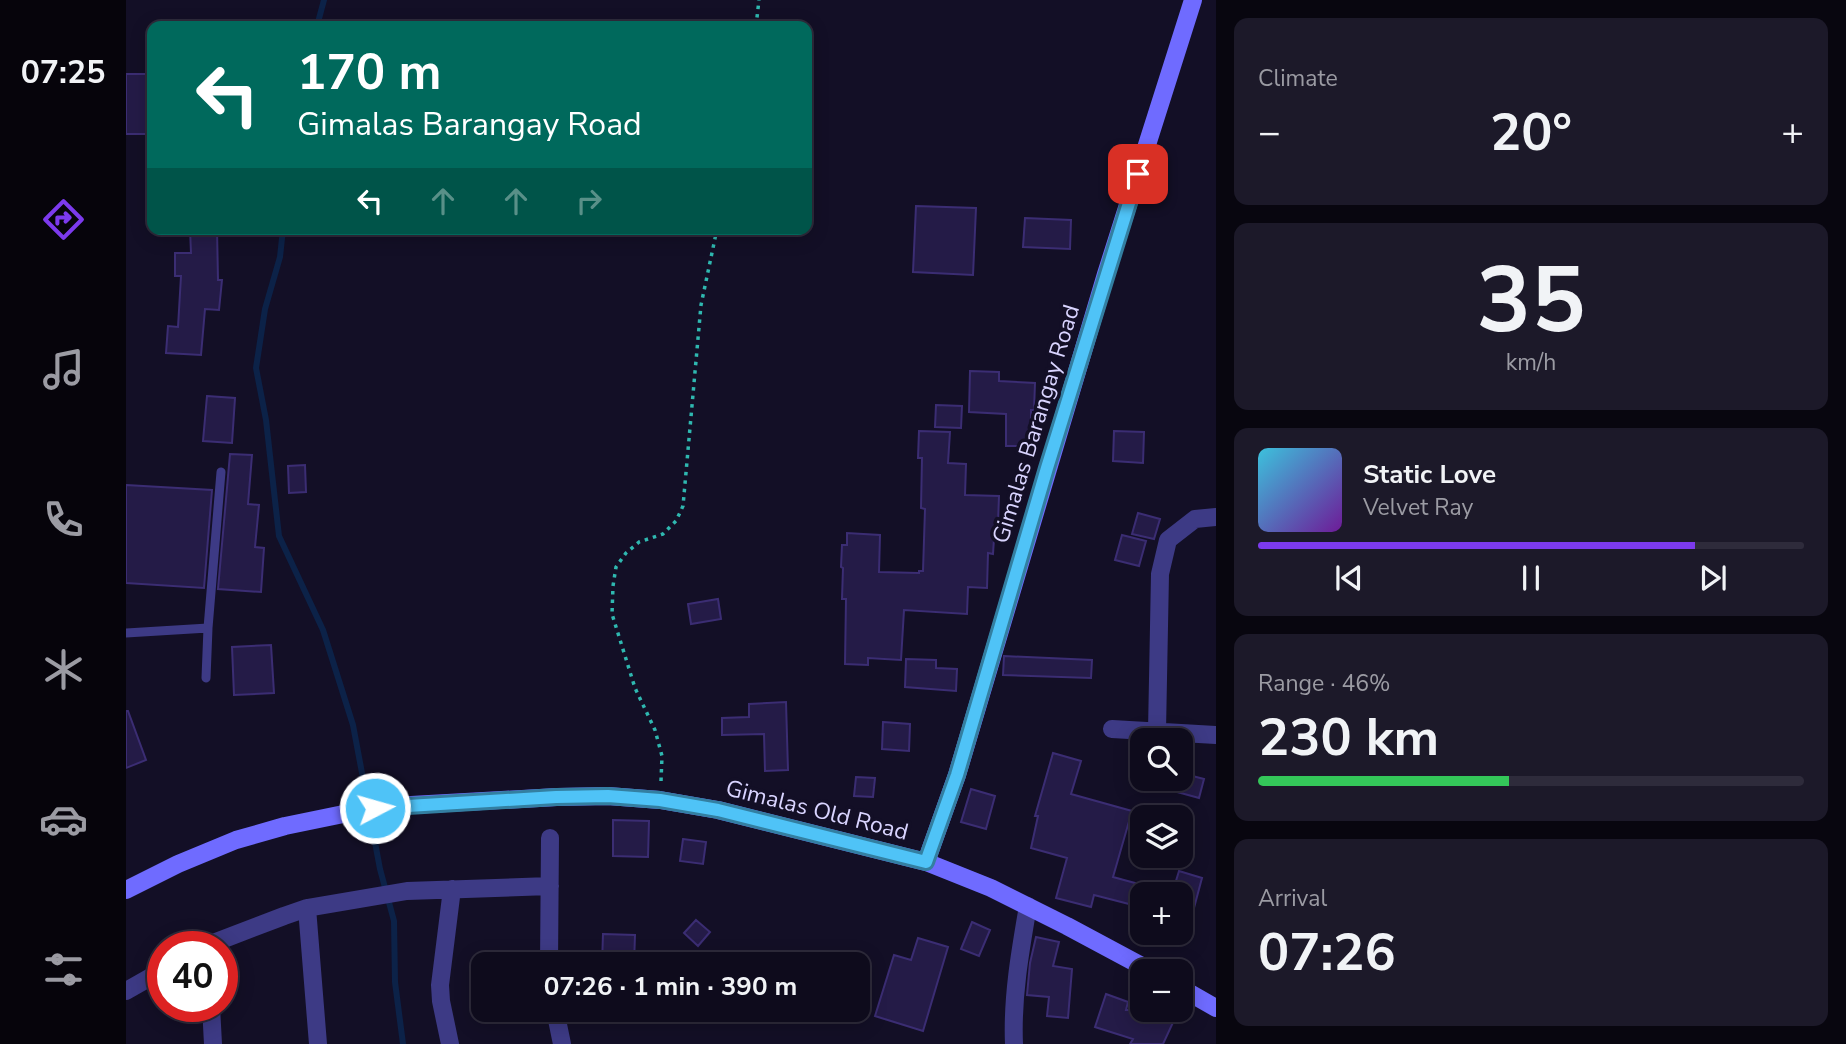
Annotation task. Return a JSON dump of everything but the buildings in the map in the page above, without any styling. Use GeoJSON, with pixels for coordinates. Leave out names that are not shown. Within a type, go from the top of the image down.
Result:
{"type":"FeatureCollection","features":[{"type":"Feature","properties":{"kind":"street","name":"Gimalas Barangay Road"},"geometry":{"type":"LineString","coordinates":[[926,862],[957,775],[1106,274],[1193,0]]}},
{"type":"Feature","properties":{"kind":"street"},"geometry":{"type":"LineString","coordinates":[[1157,728],[1160,574],[1168,540],[1195,519],[1216,517]]}},
{"type":"Feature","properties":{"kind":"street"},"geometry":{"type":"LineString","coordinates":[[1112,729],[1130,730]]}},
{"type":"Feature","properties":{"kind":"street"},"geometry":{"type":"LineString","coordinates":[[1193,733],[1216,735]]}},
{"type":"Feature","properties":{"kind":"street","name":"Gimalas Old Road"},"geometry":{"type":"LineString","coordinates":[[126,890],[178,864],[236,840],[285,826],[358,811],[393,806],[608,796],[660,800],[731,813],[926,862],[991,888],[1130,960]]}},
{"type":"Feature","properties":{"kind":"street"},"geometry":{"type":"LineString","coordinates":[[550,838],[550,952]]}},
{"type":"Feature","properties":{"kind":"street"},"geometry":{"type":"LineString","coordinates":[[238,934],[307,908],[407,891],[550,886]]}},
{"type":"Feature","properties":{"kind":"street"},"geometry":{"type":"LineString","coordinates":[[450,1044],[440,985],[452,889]]}},
{"type":"Feature","properties":{"kind":"street"},"geometry":{"type":"LineString","coordinates":[[1014,1044],[1013,1017],[1019,955],[1028,906]]}},
{"type":"Feature","properties":{"kind":"street"},"geometry":{"type":"LineString","coordinates":[[307,908],[318,1044]]}},
{"type":"Feature","properties":{"kind":"street"},"geometry":{"type":"LineString","coordinates":[[126,991],[147,979]]}},
{"type":"Feature","properties":{"kind":"street"},"geometry":{"type":"LineString","coordinates":[[1193,995],[1216,1008]]}},
{"type":"Feature","properties":{"kind":"street"},"geometry":{"type":"LineString","coordinates":[[212,1022],[213,1044]]}},
{"type":"Feature","properties":{"kind":"street"},"geometry":{"type":"LineString","coordinates":[[557,1022],[562,1044]]}},
{"type":"Feature","properties":{"kind":"lane"},"geometry":{"type":"LineString","coordinates":[[206,678],[221,472]]}},
{"type":"Feature","properties":{"kind":"lane"},"geometry":{"type":"LineString","coordinates":[[126,633],[208,628]]}},
{"type":"Feature","properties":{"kind":"path"},"geometry":{"type":"LineString","coordinates":[[757,21],[759,0]]}},
{"type":"Feature","properties":{"kind":"path"},"geometry":{"type":"LineString","coordinates":[[660,800],[662,756],[655,730],[635,688],[612,614],[613,586],[616,567],[626,553],[639,542],[663,534],[676,522],[683,506],[701,305],[716,235]]}},
{"type":"Feature","properties":{"kind":"waterway"},"geometry":{"type":"LineString","coordinates":[[318,21],[324,0]]}},
{"type":"Feature","properties":{"kind":"waterway"},"geometry":{"type":"LineString","coordinates":[[282,235],[280,257],[265,309],[256,368],[266,420],[279,536],[323,630],[353,725],[380,869],[394,921],[395,982],[403,1044]]}},
{"type":"Feature","properties":{"kind":"route"},"geometry":{"type":"LineString","coordinates":[[375,808],[556,797],[608,796],[660,800],[718,810],[926,862],[957,775],[1047,468],[1138,174]]}}]}
